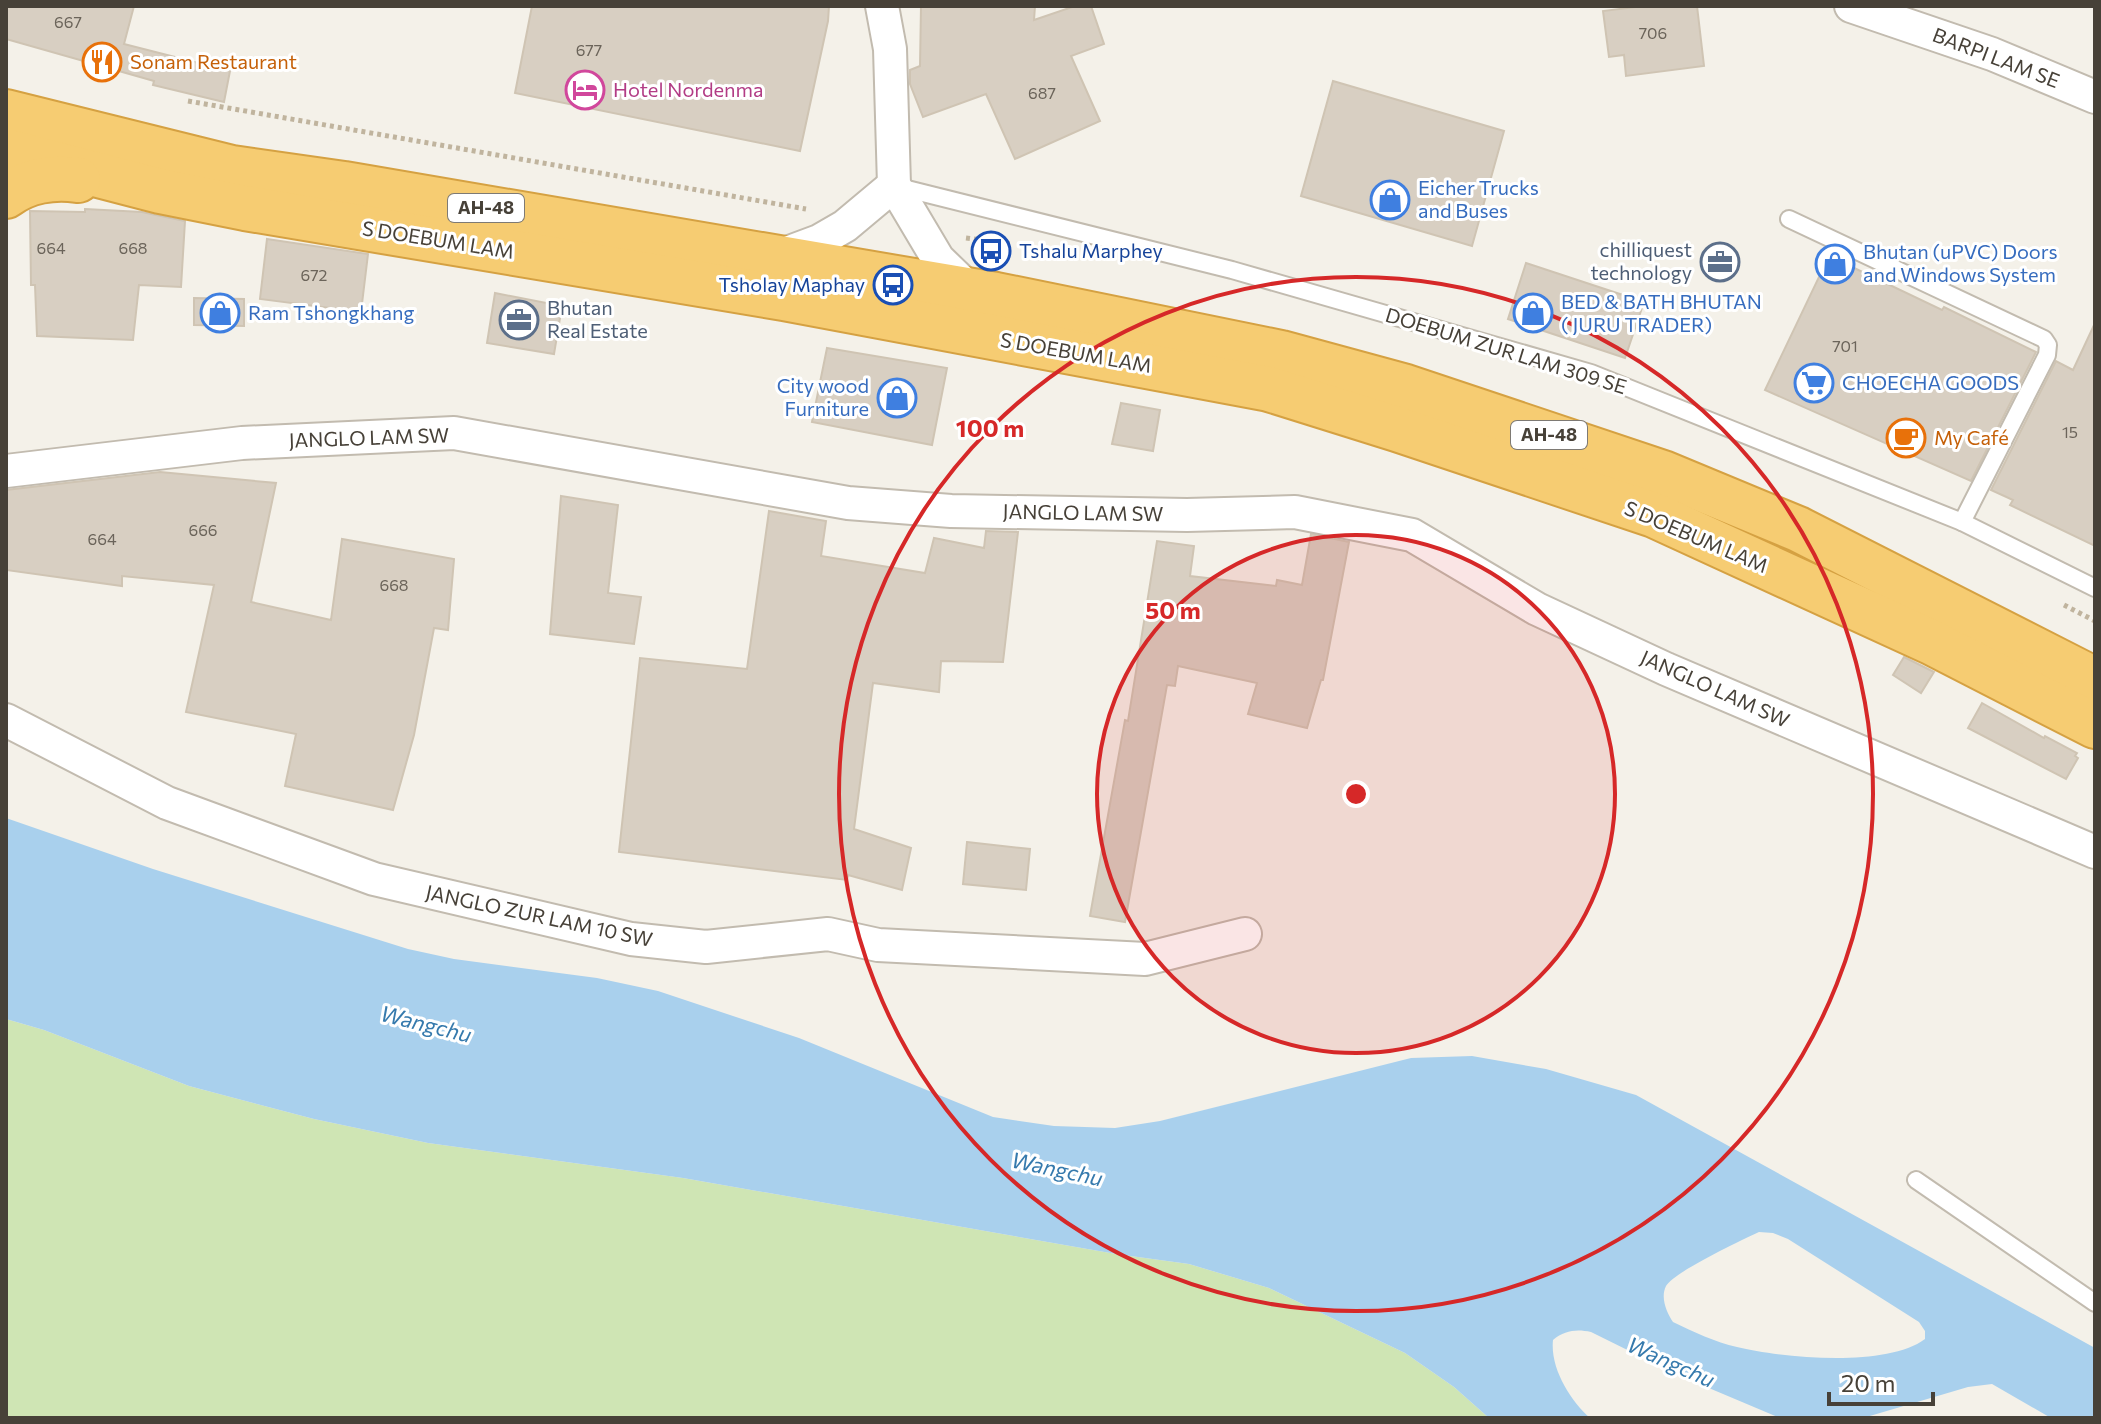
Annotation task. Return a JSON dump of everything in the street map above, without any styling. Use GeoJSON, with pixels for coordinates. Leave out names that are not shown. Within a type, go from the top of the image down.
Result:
{"type":"FeatureCollection","features":[{"type":"Feature","properties":{"kind":"highway","name":"S DOEBUM LAM"},"geometry":{"type":"LineString","coordinates":[[6,112],[232,168],[969,289],[1281,353],[1406,387],[1663,473],[1798,529],[2095,680]]}},
{"type":"Feature","properties":{"kind":"highway","name":"S DOEBUM LAM"},"geometry":{"type":"LineString","coordinates":[[6,151],[160,191],[245,208],[784,298],[1269,389],[1654,515],[1931,642],[2095,726]]}},
{"type":"Feature","properties":{"kind":"highway"},"geometry":{"type":"LineString","coordinates":[[6,196],[34,182],[62,177],[160,191]]}},
{"type":"Feature","properties":{"kind":"street"},"geometry":{"type":"LineString","coordinates":[[882,6],[890,49],[894,185],[938,259],[969,289]]}},
{"type":"Feature","properties":{"kind":"street","name":"BARPI LAM SE"},"geometry":{"type":"LineString","coordinates":[[1851,6],[1992,54],[2095,97]]}},
{"type":"Feature","properties":{"kind":"street"},"geometry":{"type":"LineString","coordinates":[[776,257],[832,234],[894,185]]}},
{"type":"Feature","properties":{"kind":"street","name":"JANGLO LAM SW"},"geometry":{"type":"LineString","coordinates":[[6,471],[242,443],[454,433],[848,503],[967,511],[1187,515],[1295,512],[1412,535],[1537,609],[1666,669],[2095,852]]}},
{"type":"Feature","properties":{"kind":"street","name":"JANGLO ZUR LAM 10 SW"},"geometry":{"type":"LineString","coordinates":[[6,720],[167,803],[374,879],[631,939],[706,947],[828,934],[878,945],[1145,959],[1245,934]]}},
{"type":"Feature","properties":{"kind":"lane","name":"DOEBUM ZUR LAM 309 SE"},"geometry":{"type":"LineString","coordinates":[[894,185],[1232,270],[1591,373],[1962,522],[2095,588]]}},
{"type":"Feature","properties":{"kind":"lane"},"geometry":{"type":"LineString","coordinates":[[1789,219],[2044,339],[2048,345],[2047,355],[1962,522]]}},
{"type":"Feature","properties":{"kind":"lane"},"geometry":{"type":"LineString","coordinates":[[1916,1180],[2095,1303]]}},
{"type":"Feature","properties":{"kind":"green space"},"geometry":{"type":"Polygon","coordinates":[[[6,1019],[44,1030],[189,1086],[314,1119],[428,1143],[683,1178],[1189,1264],[1269,1288],[1405,1353],[1454,1387],[1489,1418],[6,1418],[6,1019]]]}},
{"type":"Feature","properties":{"kind":"water","name":"Wangchu"},"geometry":{"type":"Polygon","coordinates":[[[6,818],[153,869],[408,949],[454,959],[597,978],[658,991],[799,1038],[993,1117],[1054,1126],[1115,1128],[1160,1121],[1411,1058],[1472,1056],[1546,1069],[1636,1095],[2095,1348],[2095,1418],[2051,1418],[1992,1384],[1968,1387],[1863,1418],[1780,1418],[1678,1375],[1591,1332],[1576,1331],[1553,1340],[1553,1351],[1563,1383],[1590,1418],[1489,1418],[1454,1387],[1405,1353],[1269,1288],[1189,1264],[683,1178],[428,1143],[314,1119],[189,1086],[44,1030],[6,1019],[6,818]],[[1759,1232],[1672,1280],[1666,1286],[1664,1300],[1673,1322],[1729,1345],[1806,1357],[1886,1354],[1925,1339],[1925,1331],[1919,1322],[1788,1239],[1759,1232]]]}},
{"type":"Feature","properties":{"kind":"building"},"geometry":{"type":"Polygon","coordinates":[[[6,6],[134,6],[124,44],[230,71],[224,102],[153,85],[154,81],[6,39],[6,6]]]}},
{"type":"Feature","properties":{"kind":"building"},"geometry":{"type":"Polygon","coordinates":[[[532,6],[829,6],[800,151],[515,93],[532,6]]]}},
{"type":"Feature","properties":{"kind":"building"},"geometry":{"type":"Polygon","coordinates":[[[921,6],[1035,6],[1034,20],[1075,6],[1091,6],[1104,44],[1071,56],[1100,121],[1015,159],[986,94],[923,117],[910,84],[910,70],[920,66],[921,6]]]}},
{"type":"Feature","properties":{"kind":"building"},"geometry":{"type":"Polygon","coordinates":[[[1643,6],[1697,6],[1704,66],[1626,76],[1624,55],[1609,57],[1603,11],[1643,6]]]}},
{"type":"Feature","properties":{"kind":"building"},"geometry":{"type":"Polygon","coordinates":[[[1333,81],[1504,131],[1472,246],[1301,196],[1333,81]]]}},
{"type":"Feature","properties":{"kind":"building"},"geometry":{"type":"Polygon","coordinates":[[[85,209],[142,212],[185,221],[181,287],[139,285],[133,340],[37,336],[35,285],[31,285],[30,211],[85,212],[85,209]]]}},
{"type":"Feature","properties":{"kind":"building"},"geometry":{"type":"Polygon","coordinates":[[[267,239],[368,254],[361,312],[260,299],[267,239]]]}},
{"type":"Feature","properties":{"kind":"building"},"geometry":{"type":"Polygon","coordinates":[[[1829,256],[2036,352],[1971,481],[1765,390],[1829,256]]]}},
{"type":"Feature","properties":{"kind":"building"},"geometry":{"type":"Polygon","coordinates":[[[1526,263],[1644,302],[1625,358],[1508,319],[1526,263]]]}},
{"type":"Feature","properties":{"kind":"building"},"geometry":{"type":"Polygon","coordinates":[[[495,293],[562,306],[554,354],[487,343],[495,293]]]}},
{"type":"Feature","properties":{"kind":"building"},"geometry":{"type":"Polygon","coordinates":[[[194,298],[244,299],[244,326],[194,325],[194,298]]]}},
{"type":"Feature","properties":{"kind":"building"},"geometry":{"type":"Polygon","coordinates":[[[2095,323],[2095,546],[2010,505],[2013,500],[1991,490],[2056,361],[2073,370],[2095,323]]]}},
{"type":"Feature","properties":{"kind":"building"},"geometry":{"type":"Polygon","coordinates":[[[827,348],[947,368],[932,445],[812,422],[827,348]]]}},
{"type":"Feature","properties":{"kind":"building"},"geometry":{"type":"Polygon","coordinates":[[[1121,403],[1160,410],[1153,451],[1112,444],[1121,403]]]}},
{"type":"Feature","properties":{"kind":"building"},"geometry":{"type":"Polygon","coordinates":[[[160,472],[276,483],[251,602],[331,620],[342,539],[454,559],[448,630],[434,628],[414,735],[393,810],[285,786],[296,734],[186,712],[214,585],[122,576],[122,586],[6,570],[6,490],[160,472]]]}},
{"type":"Feature","properties":{"kind":"building"},"geometry":{"type":"Polygon","coordinates":[[[561,496],[618,505],[608,593],[641,597],[634,644],[550,634],[561,496]]]}},
{"type":"Feature","properties":{"kind":"building"},"geometry":{"type":"Polygon","coordinates":[[[769,511],[826,521],[821,556],[925,573],[934,538],[984,548],[986,531],[1018,532],[1003,662],[941,661],[939,692],[873,683],[854,829],[911,848],[902,890],[848,875],[847,880],[619,852],[640,658],[747,669],[769,511]]]}},
{"type":"Feature","properties":{"kind":"building"},"geometry":{"type":"Polygon","coordinates":[[[1311,534],[1349,542],[1323,680],[1307,728],[1248,714],[1257,683],[1178,666],[1175,686],[1167,685],[1125,922],[1090,916],[1125,720],[1128,721],[1157,541],[1194,546],[1190,576],[1276,586],[1277,580],[1302,585],[1311,534]]]}},
{"type":"Feature","properties":{"kind":"building"},"geometry":{"type":"Polygon","coordinates":[[[1904,657],[1934,672],[1921,693],[1893,675],[1904,657]]]}},
{"type":"Feature","properties":{"kind":"building"},"geometry":{"type":"Polygon","coordinates":[[[1982,703],[2077,753],[2075,756],[2078,758],[2066,779],[1968,728],[1982,703]]]}},
{"type":"Feature","properties":{"kind":"building"},"geometry":{"type":"Polygon","coordinates":[[[967,842],[1030,849],[1026,890],[963,884],[967,842]]]}},
{"type":"Feature","properties":{"kind":"place","name":"Sonam Restaurant"},"geometry":{"type":"Point","coordinates":[102,62]}},
{"type":"Feature","properties":{"kind":"place","name":"Hotel Nordenma"},"geometry":{"type":"Point","coordinates":[585,90]}},
{"type":"Feature","properties":{"kind":"place","name":"Eicher Trucks and Buses"},"geometry":{"type":"Point","coordinates":[1390,200]}},
{"type":"Feature","properties":{"kind":"place","name":"Tshalu Marphey"},"geometry":{"type":"Point","coordinates":[991,251]}},
{"type":"Feature","properties":{"kind":"place","name":"chilliquest technology"},"geometry":{"type":"Point","coordinates":[1720,262]}},
{"type":"Feature","properties":{"kind":"place","name":"Bhutan (uPVC) Doors and Windows System"},"geometry":{"type":"Point","coordinates":[1835,264]}},
{"type":"Feature","properties":{"kind":"place","name":"Tsholay Maphay"},"geometry":{"type":"Point","coordinates":[893,285]}},
{"type":"Feature","properties":{"kind":"place","name":"Ram Tshongkhang"},"geometry":{"type":"Point","coordinates":[220,313]}},
{"type":"Feature","properties":{"kind":"place","name":"BED & BATH BHUTAN ( JURU TRADER)"},"geometry":{"type":"Point","coordinates":[1533,313]}},
{"type":"Feature","properties":{"kind":"place","name":"Bhutan Real Estate"},"geometry":{"type":"Point","coordinates":[519,320]}},
{"type":"Feature","properties":{"kind":"place","name":"CHOECHA GOODS"},"geometry":{"type":"Point","coordinates":[1814,383]}},
{"type":"Feature","properties":{"kind":"place","name":"City wood Furniture"},"geometry":{"type":"Point","coordinates":[897,398]}},
{"type":"Feature","properties":{"kind":"place","name":"My Café"},"geometry":{"type":"Point","coordinates":[1906,438]}}]}
